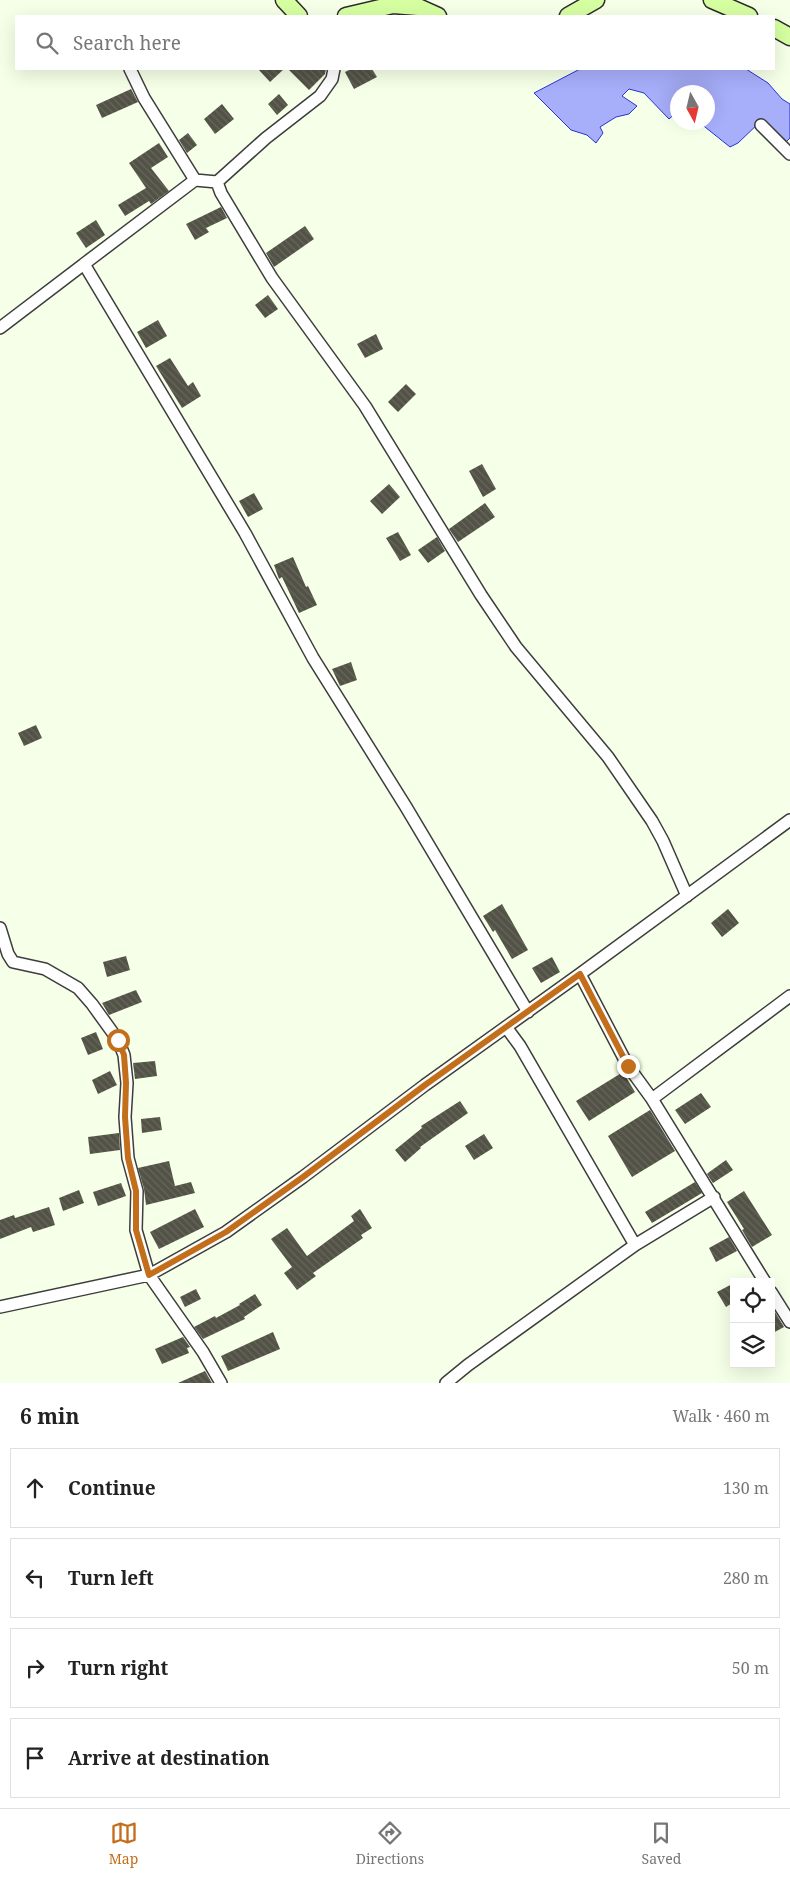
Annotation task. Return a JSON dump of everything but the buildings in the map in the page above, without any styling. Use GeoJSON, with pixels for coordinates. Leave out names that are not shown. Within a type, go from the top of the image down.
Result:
{"type":"FeatureCollection","features":[{"type":"Feature","properties":{"kind":"street"},"geometry":{"type":"LineString","coordinates":[[284,0],[298,15]]}},
{"type":"Feature","properties":{"kind":"street"},"geometry":{"type":"LineString","coordinates":[[570,15],[596,0]]}},
{"type":"Feature","properties":{"kind":"street"},"geometry":{"type":"LineString","coordinates":[[712,0],[747,15]]}},
{"type":"Feature","properties":{"kind":"street"},"geometry":{"type":"LineString","coordinates":[[354,15],[392,5],[418,7],[436,15]]}},
{"type":"Feature","properties":{"kind":"street"},"geometry":{"type":"LineString","coordinates":[[775,29],[790,37]]}},
{"type":"Feature","properties":{"kind":"street"},"geometry":{"type":"LineString","coordinates":[[130,70],[144,98],[195,180]]}},
{"type":"Feature","properties":{"kind":"street"},"geometry":{"type":"LineString","coordinates":[[0,328],[195,180],[217,182],[266,138],[320,96],[332,79],[334,70]]}},
{"type":"Feature","properties":{"kind":"street"},"geometry":{"type":"LineString","coordinates":[[761,125],[790,154]]}},
{"type":"Feature","properties":{"kind":"street"},"geometry":{"type":"LineString","coordinates":[[217,182],[221,193],[272,278],[365,406],[481,595],[516,647],[608,757],[652,821],[687,896]]}},
{"type":"Feature","properties":{"kind":"street"},"geometry":{"type":"LineString","coordinates":[[84,264],[245,534],[313,658],[411,815],[528,1012]]}},
{"type":"Feature","properties":{"kind":"street"},"geometry":{"type":"LineString","coordinates":[[0,1307],[149,1275],[226,1232],[790,820]]}},
{"type":"Feature","properties":{"kind":"street"},"geometry":{"type":"LineString","coordinates":[[0,928],[8,954],[13,962],[45,969],[78,988],[118,1040],[124,1055],[126,1083],[125,1117],[128,1158],[136,1191],[136,1230],[149,1275],[203,1352],[221,1383]]}},
{"type":"Feature","properties":{"kind":"street"},"geometry":{"type":"LineString","coordinates":[[580,974],[628,1066],[652,1099],[763,1278]]}},
{"type":"Feature","properties":{"kind":"street"},"geometry":{"type":"LineString","coordinates":[[652,1099],[790,996]]}},
{"type":"Feature","properties":{"kind":"street"},"geometry":{"type":"LineString","coordinates":[[506,1027],[520,1046],[635,1245]]}},
{"type":"Feature","properties":{"kind":"street"},"geometry":{"type":"LineString","coordinates":[[446,1383],[468,1365],[635,1245],[714,1197]]}},
{"type":"Feature","properties":{"kind":"street"},"geometry":{"type":"LineString","coordinates":[[775,1298],[790,1322]]}},
{"type":"Feature","properties":{"kind":"water"},"geometry":{"type":"Polygon","coordinates":[[[578,70],[748,70],[768,83],[782,99],[790,104],[790,138],[786,142],[761,121],[738,143],[730,147],[709,130],[715,130],[715,85],[670,85],[669,119],[644,93],[629,89],[622,96],[637,106],[629,114],[616,117],[600,127],[603,133],[596,143],[587,135],[571,130],[534,93],[578,70]]]}},
{"type":"Feature","properties":{"kind":"route"},"geometry":{"type":"LineString","coordinates":[[118,1040],[124,1055],[126,1083],[125,1117],[128,1158],[136,1191],[136,1230],[149,1275],[226,1232],[303,1177],[425,1085],[580,974],[628,1066]]}}]}
